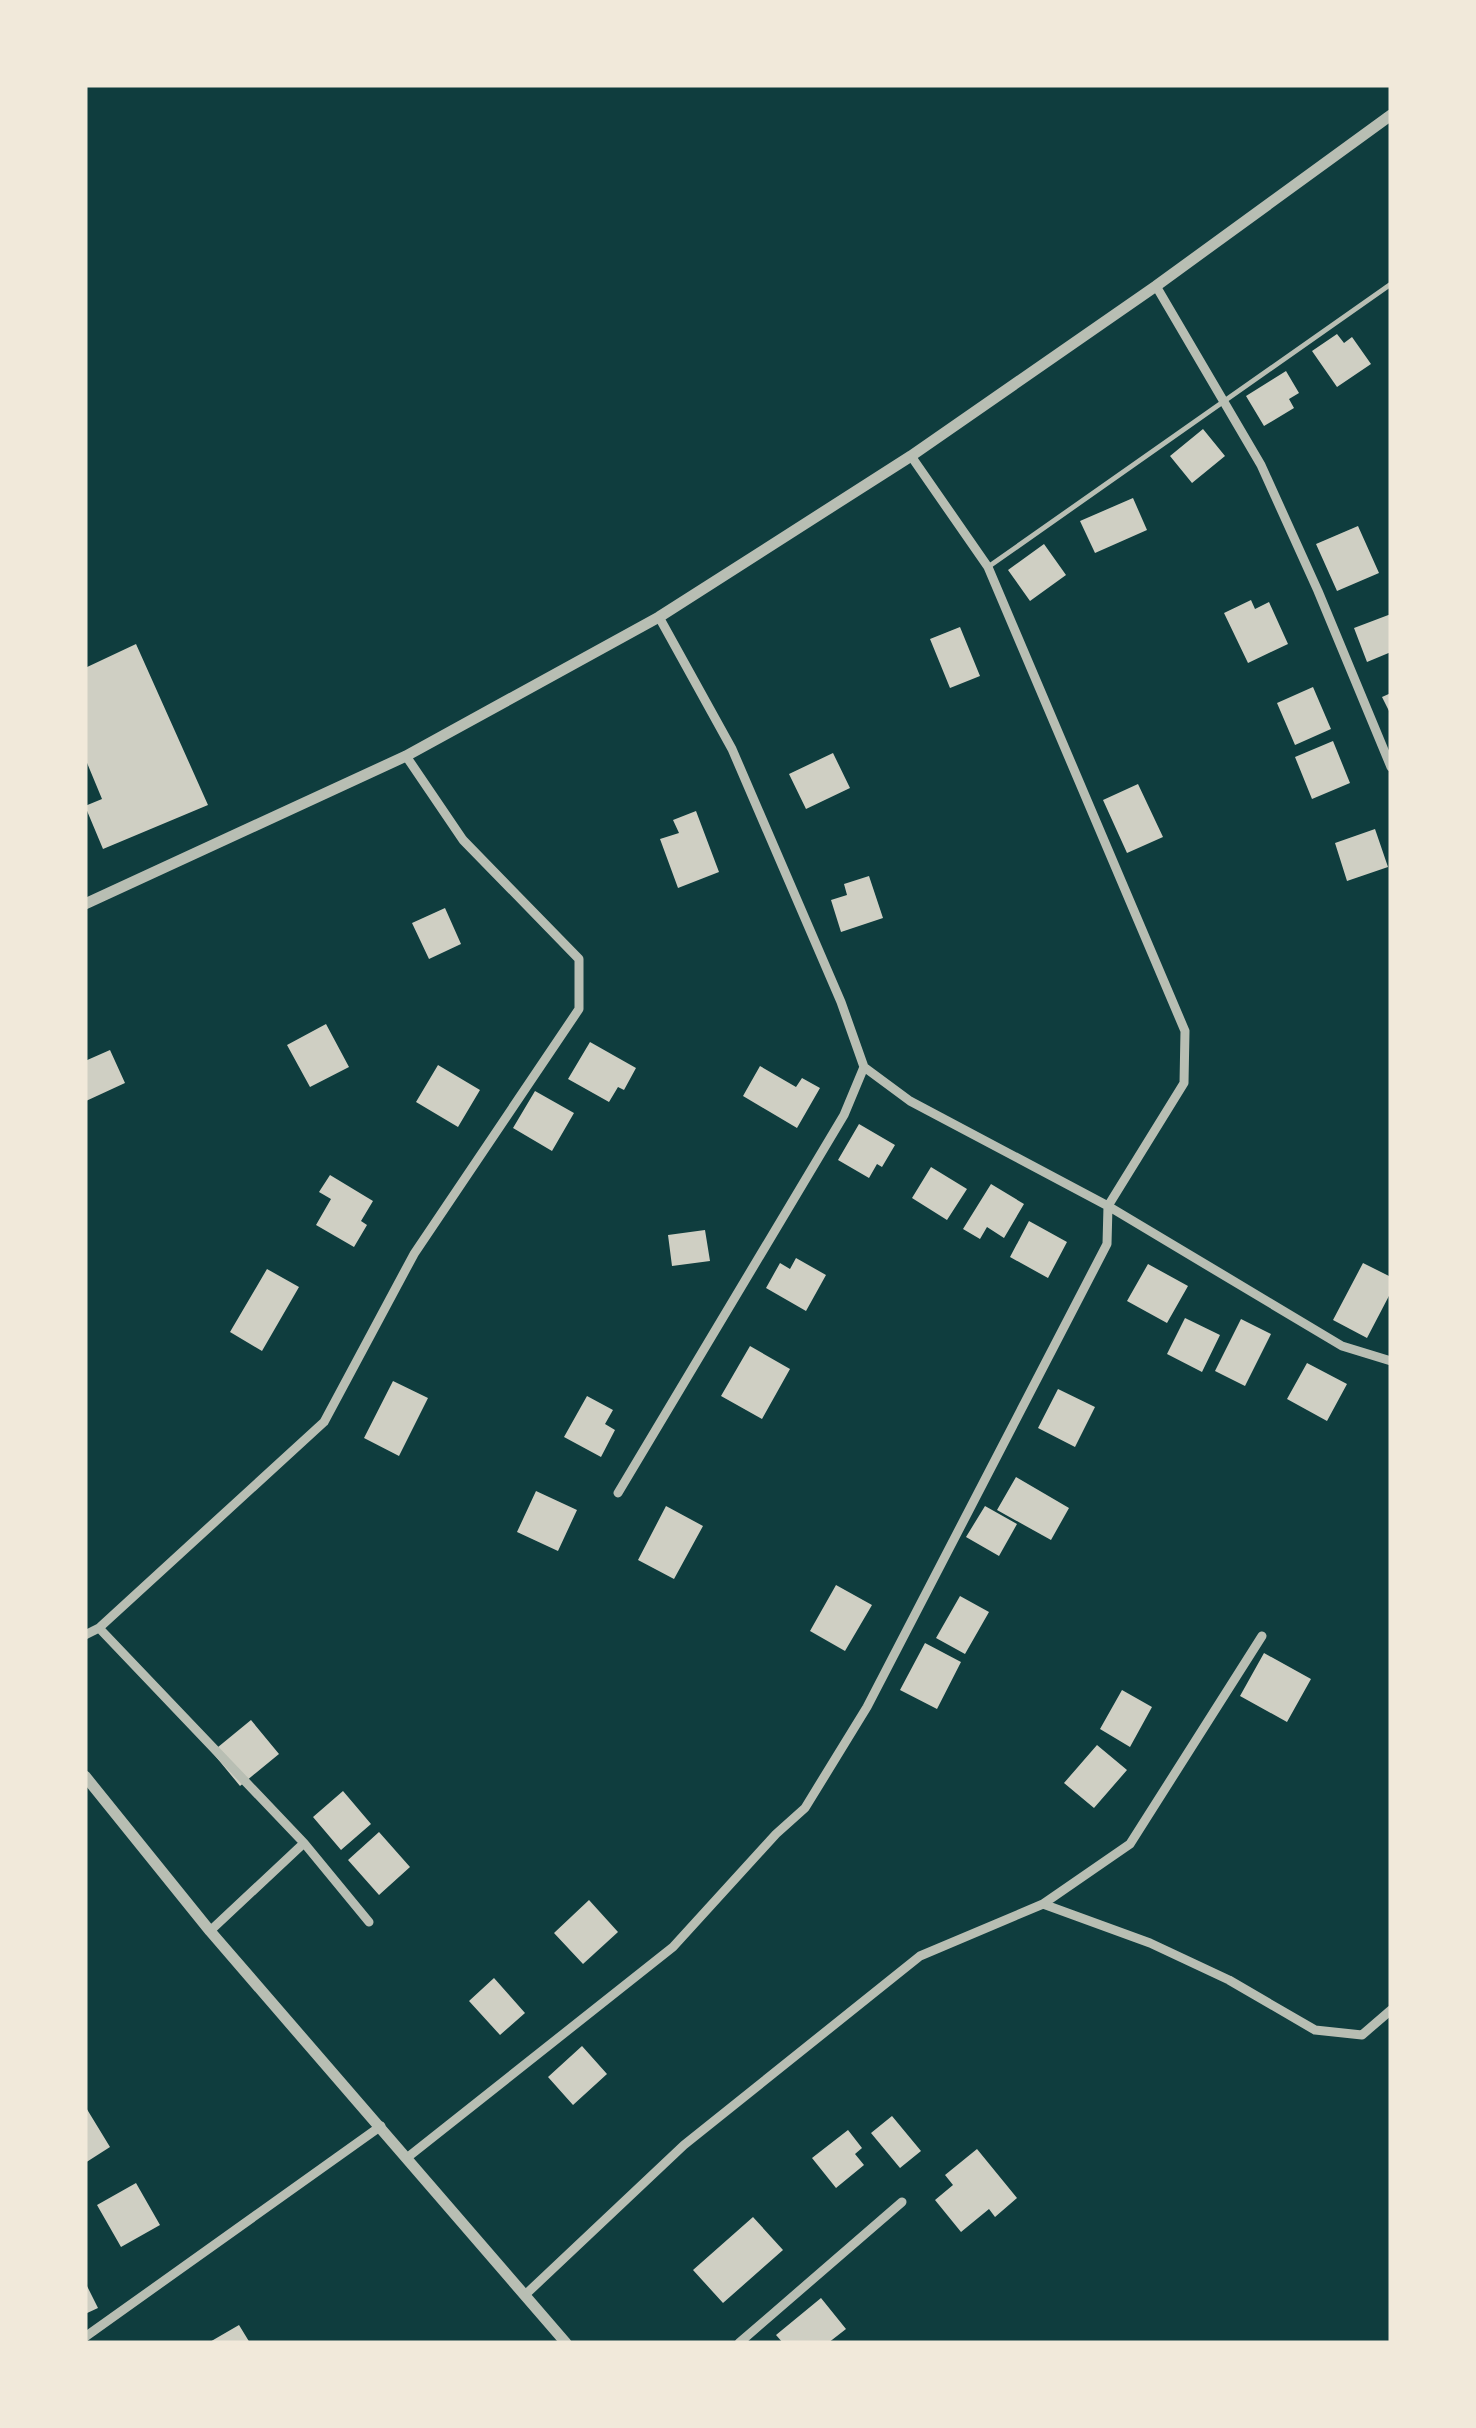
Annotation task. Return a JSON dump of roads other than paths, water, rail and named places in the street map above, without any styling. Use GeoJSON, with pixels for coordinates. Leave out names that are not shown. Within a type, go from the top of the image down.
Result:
{"type":"FeatureCollection","features":[{"type":"Feature","properties":{"kind":"street"},"geometry":{"type":"LineString","coordinates":[[85,904],[406,756],[659,617],[910,456],[1156,286],[1391,115]]}},
{"type":"Feature","properties":{"kind":"street"},"geometry":{"type":"LineString","coordinates":[[1156,286],[1261,465],[1391,768]]}},
{"type":"Feature","properties":{"kind":"street"},"geometry":{"type":"LineString","coordinates":[[408,2157],[673,1948],[776,1834],[805,1808],[867,1707],[1107,1244],[1108,1206],[1184,1083],[1185,1030],[988,568],[910,456]]}},
{"type":"Feature","properties":{"kind":"street"},"geometry":{"type":"LineString","coordinates":[[659,617],[732,749],[841,1002],[864,1067],[910,1101],[1108,1206],[1342,1346],[1391,1361]]}},
{"type":"Feature","properties":{"kind":"street"},"geometry":{"type":"LineString","coordinates":[[85,1635],[99,1628],[324,1422],[414,1254],[580,1009],[579,959],[463,840],[406,756]]}},
{"type":"Feature","properties":{"kind":"street"},"geometry":{"type":"LineString","coordinates":[[618,1494],[844,1115],[864,1067]]}},
{"type":"Feature","properties":{"kind":"street"},"geometry":{"type":"LineString","coordinates":[[99,1628],[304,1843],[369,1922]]}},
{"type":"Feature","properties":{"kind":"street"},"geometry":{"type":"LineString","coordinates":[[524,2296],[684,2145],[920,1956],[1043,1904],[1130,1844],[1262,1636]]}},
{"type":"Feature","properties":{"kind":"street"},"geometry":{"type":"LineString","coordinates":[[85,1776],[210,1931],[566,2343]]}},
{"type":"Feature","properties":{"kind":"street"},"geometry":{"type":"LineString","coordinates":[[210,1931],[304,1843]]}},
{"type":"Feature","properties":{"kind":"street"},"geometry":{"type":"LineString","coordinates":[[1043,1904],[1150,1943],[1230,1980],[1316,2030],[1362,2035],[1391,2010]]}},
{"type":"Feature","properties":{"kind":"street"},"geometry":{"type":"LineString","coordinates":[[85,2337],[381,2126]]}},
{"type":"Feature","properties":{"kind":"street"},"geometry":{"type":"LineString","coordinates":[[739,2343],[902,2202]]}},
{"type":"Feature","properties":{"kind":"lane"},"geometry":{"type":"LineString","coordinates":[[988,568],[1391,284]]}}]}
